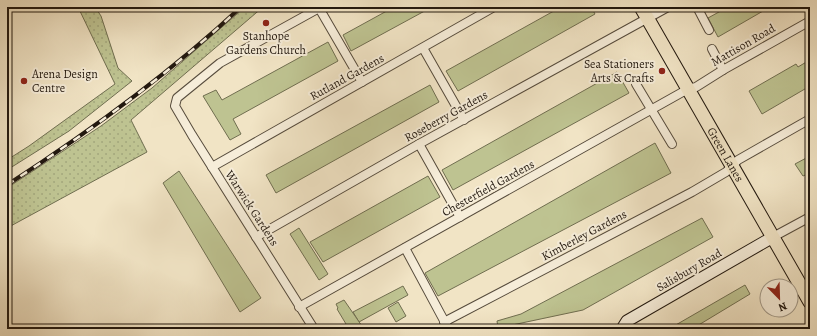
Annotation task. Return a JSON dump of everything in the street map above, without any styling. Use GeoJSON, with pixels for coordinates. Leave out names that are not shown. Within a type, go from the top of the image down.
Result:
{"type":"FeatureCollection","features":[{"type":"Feature","properties":{"kind":"main road","name":"Green Lanes"},"geometry":{"type":"LineString","coordinates":[[644,13],[810,302]]}},
{"type":"Feature","properties":{"kind":"street","name":"Rutland Gardens"},"geometry":{"type":"LineString","coordinates":[[212,167],[423,48],[480,10],[494,7]]}},
{"type":"Feature","properties":{"kind":"street","name":"Roseberry Gardens"},"geometry":{"type":"LineString","coordinates":[[256,237],[464,120],[644,13],[668,7]]}},
{"type":"Feature","properties":{"kind":"street"},"geometry":{"type":"LineString","coordinates":[[696,7],[709,30]]}},
{"type":"Feature","properties":{"kind":"street"},"geometry":{"type":"LineString","coordinates":[[320,8],[362,82]]}},
{"type":"Feature","properties":{"kind":"street","name":"Warwick Gardens"},"geometry":{"type":"LineString","coordinates":[[314,329],[175,106],[177,98],[220,63],[320,8]]}},
{"type":"Feature","properties":{"kind":"street","name":"Mattison Road"},"geometry":{"type":"LineString","coordinates":[[688,89],[696,87],[810,21]]}},
{"type":"Feature","properties":{"kind":"street"},"geometry":{"type":"LineString","coordinates":[[423,48],[464,120]]}},
{"type":"Feature","properties":{"kind":"street"},"geometry":{"type":"LineString","coordinates":[[712,49],[724,70]]}},
{"type":"Feature","properties":{"kind":"street"},"geometry":{"type":"LineString","coordinates":[[636,84],[672,144]]}},
{"type":"Feature","properties":{"kind":"street","name":"Chesterfield Gardens"},"geometry":{"type":"LineString","coordinates":[[299,307],[688,89]]}},
{"type":"Feature","properties":{"kind":"street","name":"Kimberley Gardens"},"geometry":{"type":"LineString","coordinates":[[446,325],[692,192],[726,172],[732,165],[810,119]]}},
{"type":"Feature","properties":{"kind":"street"},"geometry":{"type":"LineString","coordinates":[[419,144],[460,217]]}},
{"type":"Feature","properties":{"kind":"street"},"geometry":{"type":"LineString","coordinates":[[773,237],[810,217]]}},
{"type":"Feature","properties":{"kind":"street","name":"Salisbury Road"},"geometry":{"type":"LineString","coordinates":[[622,329],[627,321],[773,237]]}},
{"type":"Feature","properties":{"kind":"street"},"geometry":{"type":"LineString","coordinates":[[405,248],[446,325]]}},
{"type":"Feature","properties":{"kind":"green space"},"geometry":{"type":"Polygon","coordinates":[[[78,7],[95,7],[101,16],[118,68],[132,81],[69,131],[7,170],[7,160],[29,146],[115,84],[78,7]]]}},
{"type":"Feature","properties":{"kind":"green space"},"geometry":{"type":"Polygon","coordinates":[[[245,7],[263,7],[131,120],[147,152],[7,228],[7,188],[101,126],[152,88],[245,7]]]}},
{"type":"Feature","properties":{"kind":"green space"},"geometry":{"type":"Polygon","coordinates":[[[394,7],[432,7],[351,51],[343,35],[394,7]]]}},
{"type":"Feature","properties":{"kind":"green space"},"geometry":{"type":"Polygon","coordinates":[[[561,7],[591,7],[595,14],[458,91],[446,71],[561,7]]]}},
{"type":"Feature","properties":{"kind":"green space"},"geometry":{"type":"Polygon","coordinates":[[[728,7],[770,7],[718,37],[708,18],[728,7]]]}},
{"type":"Feature","properties":{"kind":"green space"},"geometry":{"type":"Polygon","coordinates":[[[328,42],[338,61],[233,119],[241,134],[230,140],[203,96],[216,90],[222,100],[328,42]]]}},
{"type":"Feature","properties":{"kind":"green space"},"geometry":{"type":"Polygon","coordinates":[[[808,61],[810,64],[810,86],[762,114],[749,91],[796,64],[798,67],[808,61]]]}},
{"type":"Feature","properties":{"kind":"green space"},"geometry":{"type":"Polygon","coordinates":[[[617,72],[629,93],[453,190],[442,170],[617,72]]]}},
{"type":"Feature","properties":{"kind":"green space"},"geometry":{"type":"Polygon","coordinates":[[[430,85],[439,102],[276,193],[266,175],[430,85]]]}},
{"type":"Feature","properties":{"kind":"green space"},"geometry":{"type":"Polygon","coordinates":[[[655,143],[671,173],[438,296],[425,273],[655,143]]]}},
{"type":"Feature","properties":{"kind":"green space"},"geometry":{"type":"Polygon","coordinates":[[[810,156],[810,173],[803,176],[795,164],[810,156]]]}},
{"type":"Feature","properties":{"kind":"green space"},"geometry":{"type":"Polygon","coordinates":[[[179,171],[261,298],[240,312],[163,183],[179,171]]]}},
{"type":"Feature","properties":{"kind":"green space"},"geometry":{"type":"Polygon","coordinates":[[[428,176],[440,197],[323,262],[310,242],[428,176]]]}},
{"type":"Feature","properties":{"kind":"green space"},"geometry":{"type":"Polygon","coordinates":[[[702,218],[713,237],[583,310],[498,328],[497,321],[521,314],[702,218]]]}},
{"type":"Feature","properties":{"kind":"green space"},"geometry":{"type":"Polygon","coordinates":[[[299,228],[328,274],[319,280],[290,234],[299,228]]]}},
{"type":"Feature","properties":{"kind":"green space"},"geometry":{"type":"Polygon","coordinates":[[[745,285],[750,294],[692,329],[676,329],[674,326],[745,285]]]}},
{"type":"Feature","properties":{"kind":"green space"},"geometry":{"type":"Polygon","coordinates":[[[403,286],[408,295],[359,322],[353,312],[403,286]]]}},
{"type":"Feature","properties":{"kind":"green space"},"geometry":{"type":"Polygon","coordinates":[[[344,300],[364,329],[349,329],[337,309],[336,304],[344,300]]]}},
{"type":"Feature","properties":{"kind":"green space"},"geometry":{"type":"Polygon","coordinates":[[[398,302],[406,316],[396,322],[388,308],[398,302]]]}},
{"type":"Feature","properties":{"kind":"railway"},"geometry":{"type":"LineString","coordinates":[[7,185],[98,123],[157,79],[186,56],[241,7]]}},
{"type":"Feature","properties":{"kind":"place","name":"Stanhope Gardens Church"},"geometry":{"type":"Point","coordinates":[266,23]}},
{"type":"Feature","properties":{"kind":"place","name":"Sea Stationers Arts & Crafts"},"geometry":{"type":"Point","coordinates":[662,71]}},
{"type":"Feature","properties":{"kind":"place","name":"Arena Design Centre"},"geometry":{"type":"Point","coordinates":[24,81]}}]}
